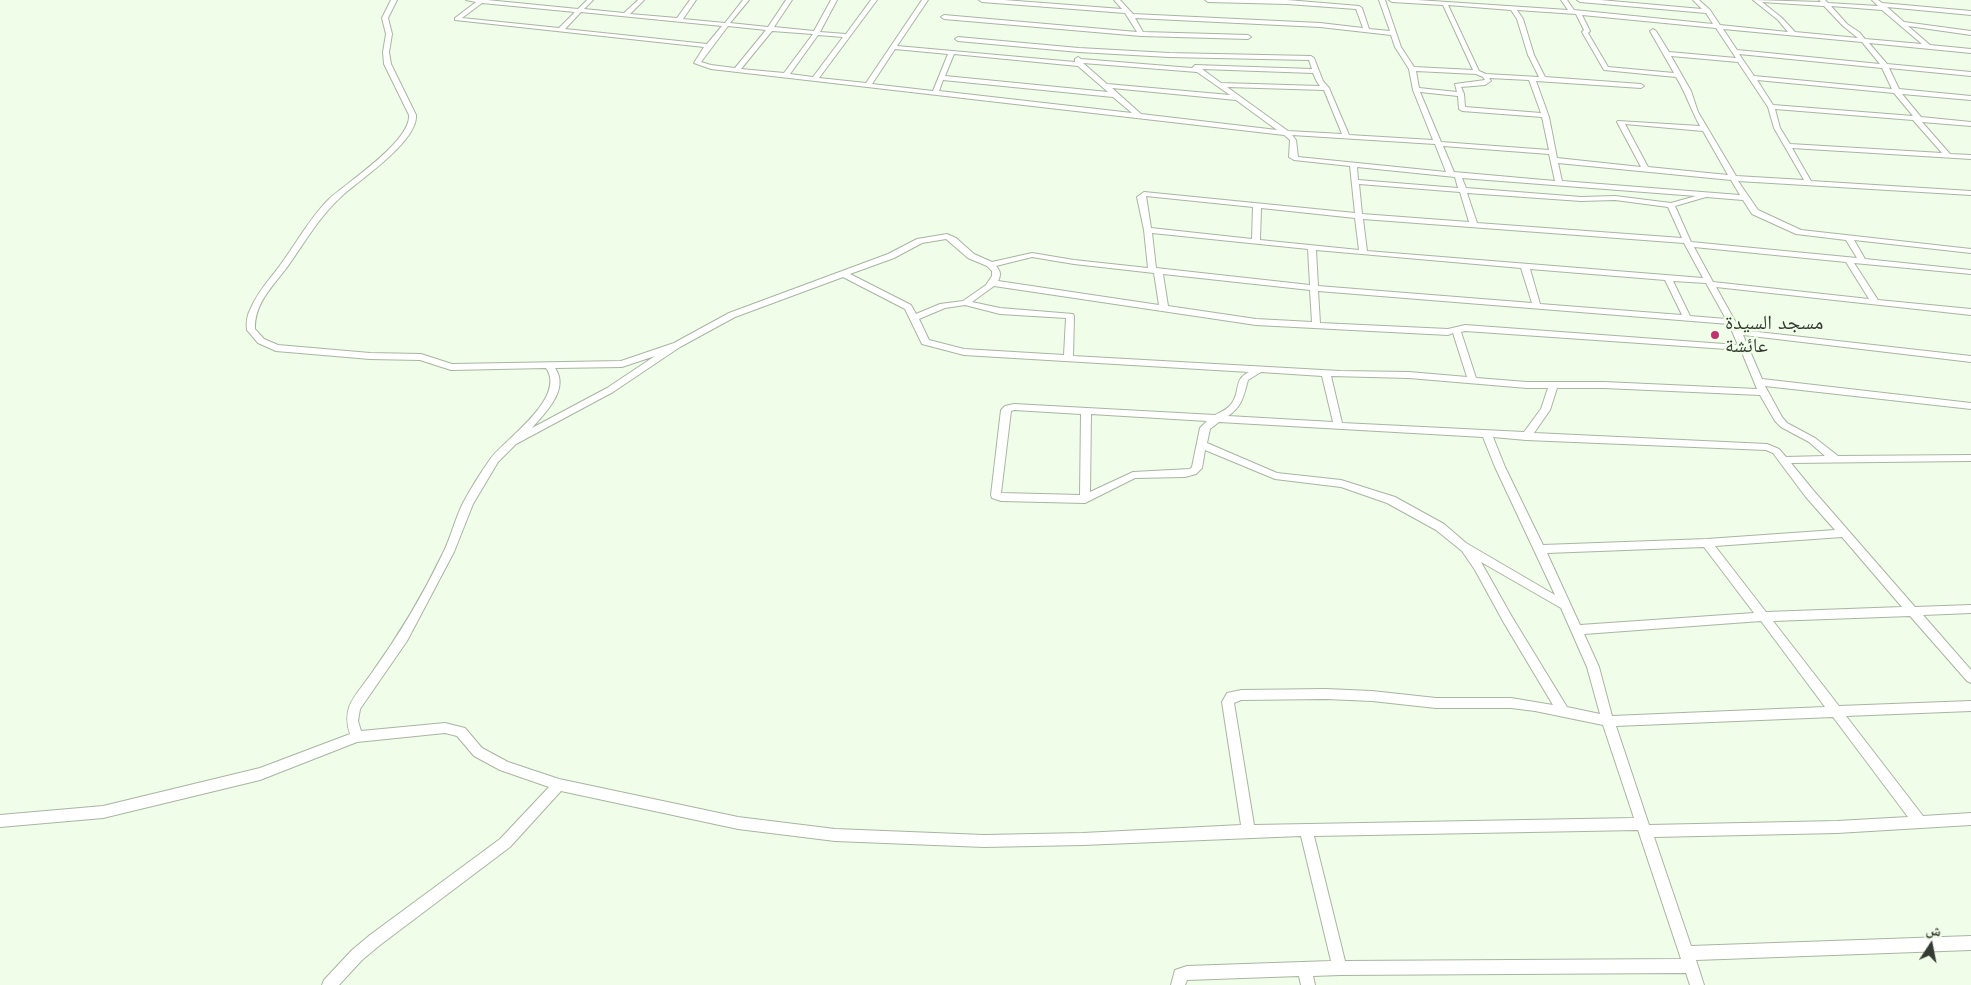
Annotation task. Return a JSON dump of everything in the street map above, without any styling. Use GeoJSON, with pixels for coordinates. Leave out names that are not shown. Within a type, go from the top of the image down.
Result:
{"type":"FeatureCollection","features":[{"type":"Feature","properties":{"kind":"street"},"geometry":{"type":"LineString","coordinates":[[394,0],[385,18],[390,34],[385,54],[388,67],[400,92],[412,109],[413,120],[407,134],[390,152],[332,200],[309,226],[286,262],[265,288],[251,316],[251,330],[261,341],[276,348],[421,358],[458,367],[622,364],[677,345]]}},
{"type":"Feature","properties":{"kind":"street"},"geometry":{"type":"LineString","coordinates":[[469,0],[626,14],[725,26],[847,36]]}},
{"type":"Feature","properties":{"kind":"street"},"geometry":{"type":"LineString","coordinates":[[481,0],[457,19],[709,46]]}},
{"type":"Feature","properties":{"kind":"street"},"geometry":{"type":"LineString","coordinates":[[559,31],[590,0]]}},
{"type":"Feature","properties":{"kind":"street"},"geometry":{"type":"LineString","coordinates":[[626,14],[641,0]]}},
{"type":"Feature","properties":{"kind":"street"},"geometry":{"type":"LineString","coordinates":[[679,20],[693,0]]}},
{"type":"Feature","properties":{"kind":"street"},"geometry":{"type":"LineString","coordinates":[[746,0],[709,46],[698,63],[710,67],[1286,133],[1553,152]]}},
{"type":"Feature","properties":{"kind":"street"},"geometry":{"type":"LineString","coordinates":[[737,70],[769,30],[789,0]]}},
{"type":"Feature","properties":{"kind":"street"},"geometry":{"type":"LineString","coordinates":[[786,76],[816,34],[834,0]]}},
{"type":"Feature","properties":{"kind":"street"},"geometry":{"type":"LineString","coordinates":[[815,79],[874,0]]}},
{"type":"Feature","properties":{"kind":"street"},"geometry":{"type":"LineString","coordinates":[[868,85],[925,0]]}},
{"type":"Feature","properties":{"kind":"street"},"geometry":{"type":"LineString","coordinates":[[982,0],[1393,33]]}},
{"type":"Feature","properties":{"kind":"street"},"geometry":{"type":"LineString","coordinates":[[1117,0],[1129,13],[1141,34]]}},
{"type":"Feature","properties":{"kind":"street"},"geometry":{"type":"LineString","coordinates":[[1208,0],[1296,2],[1357,7],[1367,30]]}},
{"type":"Feature","properties":{"kind":"street"},"geometry":{"type":"LineString","coordinates":[[1382,0],[1398,46],[1412,69],[1416,90],[1438,143],[1462,190],[1474,225]]}},
{"type":"Feature","properties":{"kind":"street"},"geometry":{"type":"LineString","coordinates":[[1392,0],[1575,13],[1970,52]]}},
{"type":"Feature","properties":{"kind":"street"},"geometry":{"type":"LineString","coordinates":[[1506,0],[1520,20],[1531,55],[1543,79]]}},
{"type":"Feature","properties":{"kind":"street"},"geometry":{"type":"LineString","coordinates":[[1564,0],[1587,31],[1585,32],[1606,69],[1679,74]]}},
{"type":"Feature","properties":{"kind":"street"},"geometry":{"type":"LineString","coordinates":[[1580,0],[1708,11]]}},
{"type":"Feature","properties":{"kind":"street"},"geometry":{"type":"LineString","coordinates":[[1696,0],[1708,11],[1771,107],[1777,128],[1809,182]]}},
{"type":"Feature","properties":{"kind":"street"},"geometry":{"type":"LineString","coordinates":[[1756,0],[1780,18],[1794,35]]}},
{"type":"Feature","properties":{"kind":"street"},"geometry":{"type":"LineString","coordinates":[[1760,0],[1824,2],[1971,13]]}},
{"type":"Feature","properties":{"kind":"street"},"geometry":{"type":"LineString","coordinates":[[1875,0],[1928,47]]}},
{"type":"Feature","properties":{"kind":"street"},"geometry":{"type":"LineString","coordinates":[[1921,0],[1930,9]]}},
{"type":"Feature","properties":{"kind":"street"},"geometry":{"type":"LineString","coordinates":[[1824,2],[1845,25],[1857,33],[1884,65],[1896,91],[1948,156]]}},
{"type":"Feature","properties":{"kind":"street"},"geometry":{"type":"LineString","coordinates":[[1445,4],[1458,37],[1477,72]]}},
{"type":"Feature","properties":{"kind":"street"},"geometry":{"type":"LineString","coordinates":[[944,17],[1141,34],[1248,37]]}},
{"type":"Feature","properties":{"kind":"street"},"geometry":{"type":"LineString","coordinates":[[1903,24],[1971,33]]}},
{"type":"Feature","properties":{"kind":"street"},"geometry":{"type":"LineString","coordinates":[[1653,31],[1679,74],[1733,178],[1755,212],[1794,230],[1971,251]]}},
{"type":"Feature","properties":{"kind":"street"},"geometry":{"type":"LineString","coordinates":[[958,39],[1079,50],[1184,55],[1308,57],[1311,59],[1320,82],[1326,88],[1346,136]]}},
{"type":"Feature","properties":{"kind":"street"},"geometry":{"type":"LineString","coordinates":[[893,47],[1079,63],[1315,71]]}},
{"type":"Feature","properties":{"kind":"street"},"geometry":{"type":"LineString","coordinates":[[1079,50],[1079,63],[1139,116]]}},
{"type":"Feature","properties":{"kind":"street"},"geometry":{"type":"LineString","coordinates":[[935,93],[951,52]]}},
{"type":"Feature","properties":{"kind":"street"},"geometry":{"type":"LineString","coordinates":[[1735,52],[1971,74]]}},
{"type":"Feature","properties":{"kind":"street"},"geometry":{"type":"LineString","coordinates":[[1666,54],[1740,60]]}},
{"type":"Feature","properties":{"kind":"street"},"geometry":{"type":"LineString","coordinates":[[1184,55],[1197,68],[1286,133],[1293,140],[1294,158],[1454,175],[1745,198]]}},
{"type":"Feature","properties":{"kind":"street"},"geometry":{"type":"LineString","coordinates":[[1412,69],[1477,72],[1485,76],[1642,86]]}},
{"type":"Feature","properties":{"kind":"street"},"geometry":{"type":"LineString","coordinates":[[1485,76],[1488,81],[1485,84],[1457,85],[1464,110],[1544,115]]}},
{"type":"Feature","properties":{"kind":"street"},"geometry":{"type":"LineString","coordinates":[[941,78],[1117,95]]}},
{"type":"Feature","properties":{"kind":"street"},"geometry":{"type":"LineString","coordinates":[[1751,78],[1971,98]]}},
{"type":"Feature","properties":{"kind":"street"},"geometry":{"type":"LineString","coordinates":[[1532,79],[1539,93],[1559,182]]}},
{"type":"Feature","properties":{"kind":"street"},"geometry":{"type":"LineString","coordinates":[[1220,85],[1326,88]]}},
{"type":"Feature","properties":{"kind":"street"},"geometry":{"type":"LineString","coordinates":[[1106,86],[1238,98]]}},
{"type":"Feature","properties":{"kind":"street"},"geometry":{"type":"LineString","coordinates":[[1416,90],[1461,94]]}},
{"type":"Feature","properties":{"kind":"street"},"geometry":{"type":"LineString","coordinates":[[1771,107],[1887,115],[1971,124]]}},
{"type":"Feature","properties":{"kind":"street"},"geometry":{"type":"LineString","coordinates":[[1646,170],[1620,122],[1706,129]]}},
{"type":"Feature","properties":{"kind":"street"},"geometry":{"type":"LineString","coordinates":[[1788,146],[1971,157]]}},
{"type":"Feature","properties":{"kind":"street"},"geometry":{"type":"LineString","coordinates":[[1553,160],[1733,178],[1971,193]]}},
{"type":"Feature","properties":{"kind":"street"},"geometry":{"type":"LineString","coordinates":[[1352,165],[1363,253]]}},
{"type":"Feature","properties":{"kind":"street"},"geometry":{"type":"LineString","coordinates":[[1515,179],[1519,194]]}},
{"type":"Feature","properties":{"kind":"street"},"geometry":{"type":"LineString","coordinates":[[1355,182],[1581,199],[1615,198],[1671,205],[1708,195]]}},
{"type":"Feature","properties":{"kind":"street"},"geometry":{"type":"LineString","coordinates":[[1164,308],[1141,197],[1144,194],[1359,216],[1688,242],[1971,272]]}},
{"type":"Feature","properties":{"kind":"street"},"geometry":{"type":"LineString","coordinates":[[1671,205],[1709,283],[1737,332],[1763,392],[1778,419],[1784,425],[1812,440],[1835,459]]}},
{"type":"Feature","properties":{"kind":"street"},"geometry":{"type":"LineString","coordinates":[[1256,241],[1257,206]]}},
{"type":"Feature","properties":{"kind":"street"},"geometry":{"type":"LineString","coordinates":[[1148,230],[1363,253],[1668,278],[1971,312]]}},
{"type":"Feature","properties":{"kind":"street"},"geometry":{"type":"LineString","coordinates":[[510,443],[610,390],[677,345],[732,315],[891,256],[920,241],[943,235],[950,237],[972,257],[991,265],[996,271],[997,276],[993,283],[965,303]]}},
{"type":"Feature","properties":{"kind":"street"},"geometry":{"type":"LineString","coordinates":[[1849,238],[1863,262]]}},
{"type":"Feature","properties":{"kind":"street"},"geometry":{"type":"LineString","coordinates":[[1312,248],[1316,325]]}},
{"type":"Feature","properties":{"kind":"street"},"geometry":{"type":"LineString","coordinates":[[991,265],[1032,255],[1074,262],[1314,288],[1731,322]]}},
{"type":"Feature","properties":{"kind":"street"},"geometry":{"type":"LineString","coordinates":[[1849,260],[1875,301]]}},
{"type":"Feature","properties":{"kind":"street"},"geometry":{"type":"LineString","coordinates":[[1525,267],[1537,306]]}},
{"type":"Feature","properties":{"kind":"street"},"geometry":{"type":"LineString","coordinates":[[842,273],[904,305],[914,318],[923,341],[927,344],[964,352],[1326,373],[1409,375],[1527,385],[1554,384],[1763,392]]}},
{"type":"Feature","properties":{"kind":"street"},"geometry":{"type":"LineString","coordinates":[[1668,278],[1687,318]]}},
{"type":"Feature","properties":{"kind":"street"},"geometry":{"type":"LineString","coordinates":[[993,283],[1256,322],[1448,332],[1465,328],[1744,348]]}},
{"type":"Feature","properties":{"kind":"street"},"geometry":{"type":"LineString","coordinates":[[914,318],[943,306],[965,303],[1000,311],[1070,316],[1068,359]]}},
{"type":"Feature","properties":{"kind":"street"},"geometry":{"type":"LineString","coordinates":[[1456,330],[1473,381]]}},
{"type":"Feature","properties":{"kind":"street"},"geometry":{"type":"LineString","coordinates":[[1737,332],[1971,359]]}},
{"type":"Feature","properties":{"kind":"street"},"geometry":{"type":"LineString","coordinates":[[356,737],[352,721],[354,708],[403,638],[449,552],[468,504],[495,460],[550,400],[556,384],[554,373],[548,365]]}},
{"type":"Feature","properties":{"kind":"street"},"geometry":{"type":"LineString","coordinates":[[1260,369],[1244,378],[1238,403],[1218,417],[1205,428],[1197,468],[1194,472],[1185,474],[1132,475],[1084,499],[1001,497],[996,495],[1006,410],[1008,408],[1218,417],[1526,437],[1767,447],[1776,451],[1809,493],[1971,678]]}},
{"type":"Feature","properties":{"kind":"street"},"geometry":{"type":"LineString","coordinates":[[1326,373],[1338,424]]}},
{"type":"Feature","properties":{"kind":"street"},"geometry":{"type":"LineString","coordinates":[[1759,382],[1971,406]]}},
{"type":"Feature","properties":{"kind":"street"},"geometry":{"type":"LineString","coordinates":[[1526,437],[1545,410],[1554,384]]}},
{"type":"Feature","properties":{"kind":"street"},"geometry":{"type":"LineString","coordinates":[[1084,499],[1086,411]]}},
{"type":"Feature","properties":{"kind":"street"},"geometry":{"type":"LineString","coordinates":[[1486,433],[1593,667],[1608,721],[1698,985]]}},
{"type":"Feature","properties":{"kind":"street"},"geometry":{"type":"LineString","coordinates":[[1201,444],[1275,476],[1341,484],[1391,500],[1440,527],[1462,546],[1479,567],[1516,634],[1563,711]]}},
{"type":"Feature","properties":{"kind":"street"},"geometry":{"type":"LineString","coordinates":[[1783,460],[1971,458]]}},
{"type":"Feature","properties":{"kind":"street"},"geometry":{"type":"LineString","coordinates":[[1540,549],[1707,543],[1845,533]]}},
{"type":"Feature","properties":{"kind":"street"},"geometry":{"type":"LineString","coordinates":[[1707,543],[1761,617],[1920,822]]}},
{"type":"Feature","properties":{"kind":"street"},"geometry":{"type":"LineString","coordinates":[[1462,546],[1564,605]]}},
{"type":"Feature","properties":{"kind":"street"},"geometry":{"type":"LineString","coordinates":[[1577,630],[1761,617],[1971,609]]}},
{"type":"Feature","properties":{"kind":"street"},"geometry":{"type":"LineString","coordinates":[[1248,831],[1228,702],[1231,697],[1240,695],[1326,694],[1372,696],[1436,703],[1511,704],[1563,711],[1608,721],[1971,706]]}},
{"type":"Feature","properties":{"kind":"street"},"geometry":{"type":"LineString","coordinates":[[0,821],[103,812],[260,774],[356,737],[445,728],[462,732],[478,752],[504,766],[559,785],[738,823],[835,835],[984,841],[1306,830],[1828,827],[1971,819]]}},
{"type":"Feature","properties":{"kind":"street"},"geometry":{"type":"LineString","coordinates":[[329,985],[357,955],[375,940],[505,843],[559,785]]}},
{"type":"Feature","properties":{"kind":"street"},"geometry":{"type":"LineString","coordinates":[[1306,830],[1340,968]]}},
{"type":"Feature","properties":{"kind":"street"},"geometry":{"type":"LineString","coordinates":[[1178,985],[1180,975],[1187,972],[1689,960],[1971,943]]}},
{"type":"Feature","properties":{"kind":"street"},"geometry":{"type":"LineString","coordinates":[[1304,970],[1308,985]]}},
{"type":"Feature","properties":{"kind":"place","name":"مسجد السيدة عائشة"},"geometry":{"type":"Point","coordinates":[1715,335]}}]}
